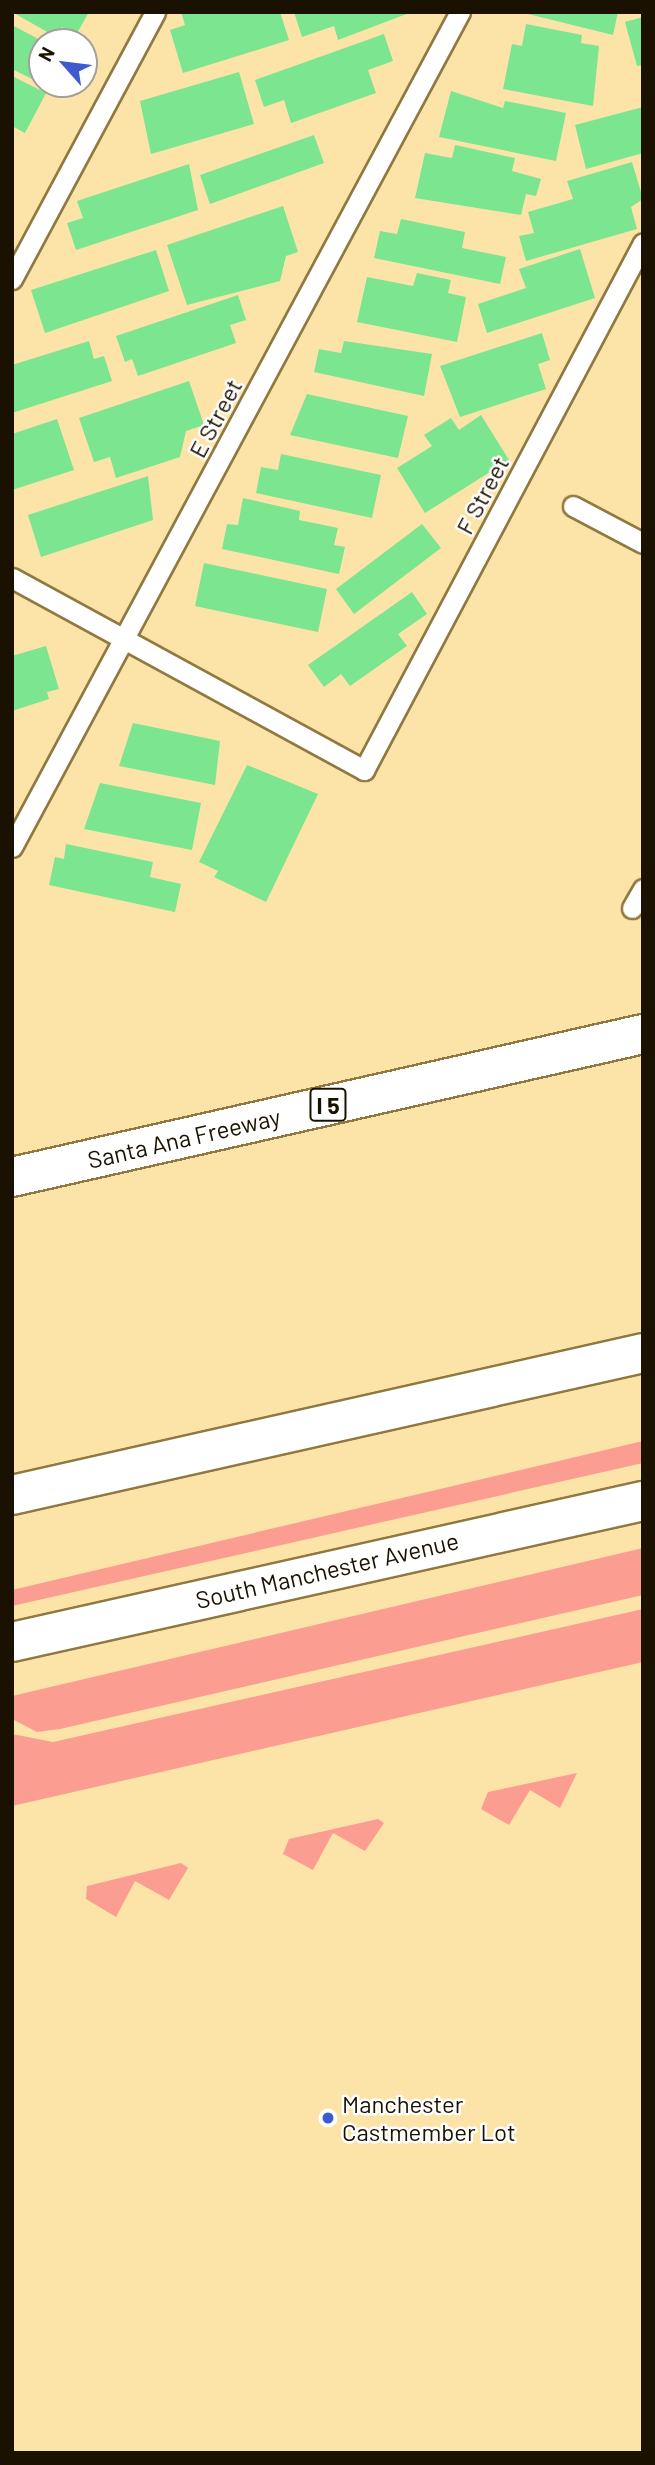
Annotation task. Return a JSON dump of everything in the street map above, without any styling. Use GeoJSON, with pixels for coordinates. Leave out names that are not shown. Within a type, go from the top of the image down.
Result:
{"type":"FeatureCollection","features":[{"type":"Feature","properties":{"kind":"main road","name":"Santa Ana Freeway"},"geometry":{"type":"LineString","coordinates":[[12,1177],[643,1034]]}},
{"type":"Feature","properties":{"kind":"main road"},"geometry":{"type":"LineString","coordinates":[[12,1495],[643,1353]]}},
{"type":"Feature","properties":{"kind":"main road","name":"South Manchester Avenue"},"geometry":{"type":"LineString","coordinates":[[12,1642],[643,1501]]}},
{"type":"Feature","properties":{"kind":"lane"},"geometry":{"type":"LineString","coordinates":[[12,279],[155,12]]}},
{"type":"Feature","properties":{"kind":"lane","name":"E Street"},"geometry":{"type":"LineString","coordinates":[[12,847],[460,12]]}},
{"type":"Feature","properties":{"kind":"lane","name":"F Street"},"geometry":{"type":"LineString","coordinates":[[124,639],[364,770],[643,243]]}},
{"type":"Feature","properties":{"kind":"lane"},"geometry":{"type":"LineString","coordinates":[[573,506],[643,543]]}},
{"type":"Feature","properties":{"kind":"lane"},"geometry":{"type":"LineString","coordinates":[[12,578],[124,639]]}},
{"type":"Feature","properties":{"kind":"lane"},"geometry":{"type":"LineString","coordinates":[[632,908],[643,889]]}},
{"type":"Feature","properties":{"kind":"shaded area"},"geometry":{"type":"Polygon","coordinates":[[[643,1441],[643,1463],[12,1606],[12,1590],[643,1441]]]}},
{"type":"Feature","properties":{"kind":"shaded area"},"geometry":{"type":"Polygon","coordinates":[[[643,1548],[643,1595],[60,1729],[37,1732],[12,1719],[12,1696],[643,1548]]]}},
{"type":"Feature","properties":{"kind":"shaded area"},"geometry":{"type":"Polygon","coordinates":[[[643,1609],[643,1662],[12,1806],[12,1734],[53,1742],[643,1609]]]}},
{"type":"Feature","properties":{"kind":"shaded area"},"geometry":{"type":"Polygon","coordinates":[[[577,1773],[560,1808],[530,1790],[509,1825],[481,1809],[488,1792],[577,1773]]]}},
{"type":"Feature","properties":{"kind":"shaded area"},"geometry":{"type":"Polygon","coordinates":[[[378,1819],[384,1823],[365,1851],[333,1833],[313,1870],[283,1854],[289,1839],[378,1819]]]}},
{"type":"Feature","properties":{"kind":"shaded area"},"geometry":{"type":"Polygon","coordinates":[[[181,1863],[188,1868],[169,1900],[135,1881],[116,1917],[86,1899],[87,1886],[181,1863]]]}},
{"type":"Feature","properties":{"kind":"building"},"geometry":{"type":"Polygon","coordinates":[[[12,12],[89,12],[80,28],[40,28],[12,12]]]}},
{"type":"Feature","properties":{"kind":"building"},"geometry":{"type":"Polygon","coordinates":[[[181,12],[280,12],[289,40],[183,73],[170,30],[185,25],[181,12]]]}},
{"type":"Feature","properties":{"kind":"building"},"geometry":{"type":"Polygon","coordinates":[[[294,12],[412,12],[338,40],[334,26],[302,37],[294,12]]]}},
{"type":"Feature","properties":{"kind":"building"},"geometry":{"type":"Polygon","coordinates":[[[520,12],[618,12],[613,35],[520,12]]]}},
{"type":"Feature","properties":{"kind":"building"},"geometry":{"type":"Polygon","coordinates":[[[643,17],[643,65],[637,66],[625,22],[643,17]]]}},
{"type":"Feature","properties":{"kind":"building"},"geometry":{"type":"Polygon","coordinates":[[[526,24],[582,35],[581,43],[599,46],[593,106],[503,89],[512,44],[522,46],[526,24]]]}},
{"type":"Feature","properties":{"kind":"building"},"geometry":{"type":"Polygon","coordinates":[[[12,25],[28,34],[28,77],[12,69],[12,25]]]}},
{"type":"Feature","properties":{"kind":"building"},"geometry":{"type":"Polygon","coordinates":[[[384,34],[393,61],[368,70],[376,93],[291,123],[284,100],[264,107],[255,80],[384,34]]]}},
{"type":"Feature","properties":{"kind":"building"},"geometry":{"type":"Polygon","coordinates":[[[239,72],[254,124],[151,154],[140,101],[239,72]]]}},
{"type":"Feature","properties":{"kind":"building"},"geometry":{"type":"Polygon","coordinates":[[[12,76],[28,84],[28,98],[43,98],[25,133],[12,126],[12,76]]]}},
{"type":"Feature","properties":{"kind":"building"},"geometry":{"type":"Polygon","coordinates":[[[451,91],[503,108],[505,101],[566,113],[556,161],[439,137],[451,91]]]}},
{"type":"Feature","properties":{"kind":"building"},"geometry":{"type":"Polygon","coordinates":[[[643,107],[643,153],[586,169],[575,125],[643,107]]]}},
{"type":"Feature","properties":{"kind":"building"},"geometry":{"type":"Polygon","coordinates":[[[314,135],[324,163],[210,204],[200,175],[314,135]]]}},
{"type":"Feature","properties":{"kind":"building"},"geometry":{"type":"Polygon","coordinates":[[[455,145],[515,158],[512,171],[541,179],[536,196],[526,194],[521,215],[415,198],[425,153],[452,158],[455,145]]]}},
{"type":"Feature","properties":{"kind":"building"},"geometry":{"type":"Polygon","coordinates":[[[632,162],[643,199],[631,207],[637,229],[526,261],[519,236],[534,233],[528,212],[573,199],[567,181],[632,162]]]}},
{"type":"Feature","properties":{"kind":"building"},"geometry":{"type":"Polygon","coordinates":[[[189,164],[198,210],[76,250],[67,223],[83,218],[77,201],[189,164]]]}},
{"type":"Feature","properties":{"kind":"building"},"geometry":{"type":"Polygon","coordinates":[[[283,206],[298,252],[286,256],[280,281],[187,305],[167,245],[283,206]]]}},
{"type":"Feature","properties":{"kind":"building"},"geometry":{"type":"Polygon","coordinates":[[[401,219],[465,232],[462,248],[506,257],[500,284],[374,258],[380,231],[397,234],[401,219]]]}},
{"type":"Feature","properties":{"kind":"building"},"geometry":{"type":"Polygon","coordinates":[[[580,249],[595,298],[487,333],[478,304],[526,288],[519,269],[580,249]]]}},
{"type":"Feature","properties":{"kind":"building"},"geometry":{"type":"Polygon","coordinates":[[[156,250],[169,291],[45,333],[31,290],[156,250]]]}},
{"type":"Feature","properties":{"kind":"building"},"geometry":{"type":"Polygon","coordinates":[[[417,273],[451,280],[448,293],[466,297],[457,342],[357,322],[367,277],[413,286],[417,273]]]}},
{"type":"Feature","properties":{"kind":"building"},"geometry":{"type":"Polygon","coordinates":[[[238,295],[246,320],[230,325],[236,343],[138,376],[132,359],[125,362],[116,336],[238,295]]]}},
{"type":"Feature","properties":{"kind":"building"},"geometry":{"type":"Polygon","coordinates":[[[542,333],[550,360],[538,364],[546,389],[460,417],[440,366],[542,333]]]}},
{"type":"Feature","properties":{"kind":"building"},"geometry":{"type":"Polygon","coordinates":[[[89,341],[94,359],[104,356],[112,381],[12,413],[12,365],[89,341]]]}},
{"type":"Feature","properties":{"kind":"building"},"geometry":{"type":"Polygon","coordinates":[[[344,341],[432,354],[424,396],[314,372],[319,349],[341,353],[344,341]]]}},
{"type":"Feature","properties":{"kind":"building"},"geometry":{"type":"Polygon","coordinates":[[[189,381],[204,425],[186,431],[180,457],[116,478],[110,457],[94,462],[79,418],[189,381]]]}},
{"type":"Feature","properties":{"kind":"building"},"geometry":{"type":"Polygon","coordinates":[[[307,394],[408,416],[398,458],[290,435],[307,394]]]}},
{"type":"Feature","properties":{"kind":"building"},"geometry":{"type":"Polygon","coordinates":[[[481,415],[509,460],[425,513],[397,468],[432,446],[424,435],[451,418],[459,430],[481,415]]]}},
{"type":"Feature","properties":{"kind":"building"},"geometry":{"type":"Polygon","coordinates":[[[57,419],[74,470],[12,490],[12,434],[57,419]]]}},
{"type":"Feature","properties":{"kind":"building"},"geometry":{"type":"Polygon","coordinates":[[[281,454],[381,475],[372,518],[256,493],[261,467],[278,470],[281,454]]]}},
{"type":"Feature","properties":{"kind":"building"},"geometry":{"type":"Polygon","coordinates":[[[148,476],[153,520],[41,557],[28,515],[148,476]]]}},
{"type":"Feature","properties":{"kind":"building"},"geometry":{"type":"Polygon","coordinates":[[[243,498],[300,511],[299,520],[338,528],[334,545],[345,547],[339,574],[222,549],[227,524],[238,525],[243,498]]]}},
{"type":"Feature","properties":{"kind":"building"},"geometry":{"type":"Polygon","coordinates":[[[422,524],[441,548],[354,614],[336,589],[422,524]]]}},
{"type":"Feature","properties":{"kind":"building"},"geometry":{"type":"Polygon","coordinates":[[[204,563],[327,589],[318,632],[195,606],[204,563]]]}},
{"type":"Feature","properties":{"kind":"building"},"geometry":{"type":"Polygon","coordinates":[[[412,592],[427,614],[398,634],[407,646],[350,686],[341,674],[324,687],[308,665],[412,592]]]}},
{"type":"Feature","properties":{"kind":"building"},"geometry":{"type":"Polygon","coordinates":[[[46,646],[59,689],[47,692],[49,699],[12,711],[12,656],[46,646]]]}},
{"type":"Feature","properties":{"kind":"building"},"geometry":{"type":"Polygon","coordinates":[[[133,723],[220,741],[215,785],[119,766],[133,723]]]}},
{"type":"Feature","properties":{"kind":"building"},"geometry":{"type":"Polygon","coordinates":[[[247,765],[318,794],[266,902],[214,877],[218,871],[199,862],[247,765]]]}},
{"type":"Feature","properties":{"kind":"building"},"geometry":{"type":"Polygon","coordinates":[[[100,783],[201,803],[192,850],[84,829],[100,783]]]}},
{"type":"Feature","properties":{"kind":"building"},"geometry":{"type":"Polygon","coordinates":[[[66,844],[153,862],[150,877],[181,884],[175,912],[49,885],[55,857],[64,859],[66,844]]]}},
{"type":"Feature","properties":{"kind":"place","name":"Manchester Castmember Lot"},"geometry":{"type":"Point","coordinates":[328,2118]}}]}
